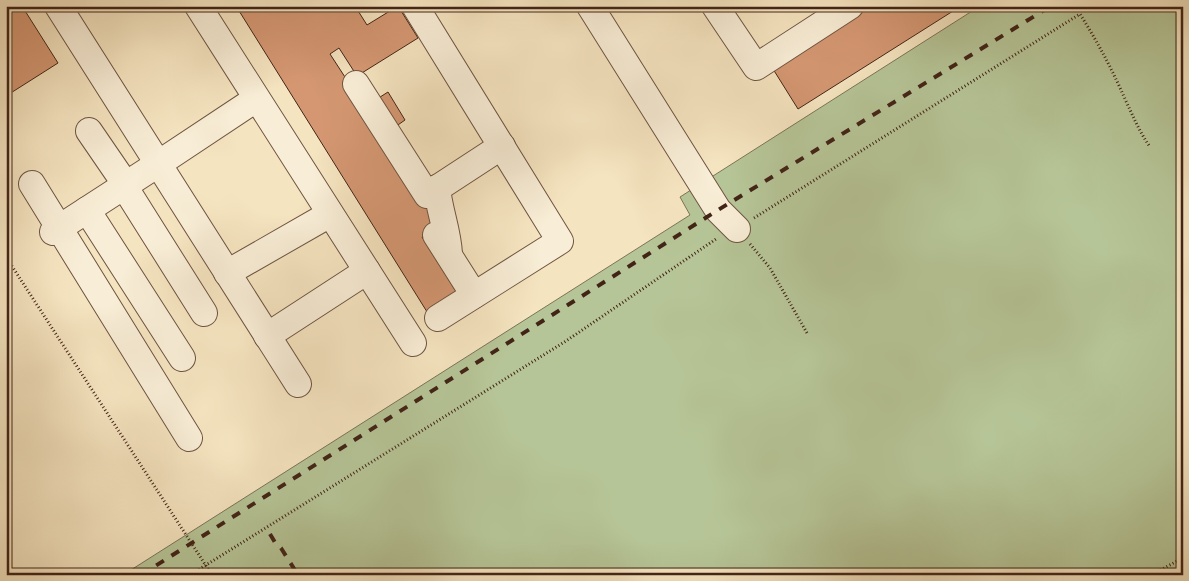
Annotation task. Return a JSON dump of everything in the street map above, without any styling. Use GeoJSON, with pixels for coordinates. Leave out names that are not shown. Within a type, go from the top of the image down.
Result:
{"type":"FeatureCollection","features":[{"type":"Feature","properties":{"kind":"lane"},"geometry":{"type":"LineString","coordinates":[[58,6],[298,384]]}},
{"type":"Feature","properties":{"kind":"lane"},"geometry":{"type":"LineString","coordinates":[[198,6],[413,343]]}},
{"type":"Feature","properties":{"kind":"lane"},"geometry":{"type":"LineString","coordinates":[[415,6],[560,241],[438,318]]}},
{"type":"Feature","properties":{"kind":"lane"},"geometry":{"type":"LineString","coordinates":[[590,6],[718,210],[737,229]]}},
{"type":"Feature","properties":{"kind":"lane"},"geometry":{"type":"LineString","coordinates":[[715,6],[756,67],[850,6]]}},
{"type":"Feature","properties":{"kind":"lane"},"geometry":{"type":"LineString","coordinates":[[356,84],[427,195],[502,146]]}},
{"type":"Feature","properties":{"kind":"lane"},"geometry":{"type":"LineString","coordinates":[[56,230],[256,99]]}},
{"type":"Feature","properties":{"kind":"lane"},"geometry":{"type":"LineString","coordinates":[[89,131],[204,313]]}},
{"type":"Feature","properties":{"kind":"lane"},"geometry":{"type":"LineString","coordinates":[[32,184],[56,230],[189,438]]}},
{"type":"Feature","properties":{"kind":"lane"},"geometry":{"type":"LineString","coordinates":[[437,188],[438,203],[448,241],[443,246],[474,296]]}},
{"type":"Feature","properties":{"kind":"lane"},"geometry":{"type":"LineString","coordinates":[[88,210],[182,358]]}},
{"type":"Feature","properties":{"kind":"lane"},"geometry":{"type":"LineString","coordinates":[[227,274],[330,214]]}},
{"type":"Feature","properties":{"kind":"lane"},"geometry":{"type":"LineString","coordinates":[[267,336],[367,272]]}},
{"type":"Feature","properties":{"kind":"path"},"geometry":{"type":"LineString","coordinates":[[190,575],[566,341],[710,242],[737,229],[1080,14],[1098,43],[1126,99],[1138,129],[1150,147]]}},
{"type":"Feature","properties":{"kind":"path"},"geometry":{"type":"LineString","coordinates":[[737,229],[770,268],[807,333]]}},
{"type":"Feature","properties":{"kind":"path"},"geometry":{"type":"LineString","coordinates":[[6,257],[212,575]]}},
{"type":"Feature","properties":{"kind":"path"},"geometry":{"type":"LineString","coordinates":[[1151,575],[1183,558]]}},
{"type":"Feature","properties":{"kind":"green space"},"geometry":{"type":"Polygon","coordinates":[[[980,6],[1183,6],[1183,575],[123,575],[690,215],[680,197],[980,6]]]}},
{"type":"Feature","properties":{"kind":"building"},"geometry":{"type":"Polygon","coordinates":[[[6,6],[22,6],[58,63],[6,96],[6,6]]]}},
{"type":"Feature","properties":{"kind":"building"},"geometry":{"type":"Polygon","coordinates":[[[236,6],[355,6],[367,25],[398,6],[418,38],[357,76],[339,48],[330,54],[441,225],[422,237],[459,296],[429,315],[236,6]]]}},
{"type":"Feature","properties":{"kind":"building"},"geometry":{"type":"Polygon","coordinates":[[[872,6],[961,6],[798,109],[773,69],[872,6]]]}},
{"type":"Feature","properties":{"kind":"building"},"geometry":{"type":"Polygon","coordinates":[[[388,92],[405,120],[395,127],[377,99],[388,92]]]}},
{"type":"Feature","properties":{"kind":"railway"},"geometry":{"type":"LineString","coordinates":[[141,575],[718,210],[1051,6]]}},
{"type":"Feature","properties":{"kind":"railway"},"geometry":{"type":"LineString","coordinates":[[270,534],[298,575]]}}]}
